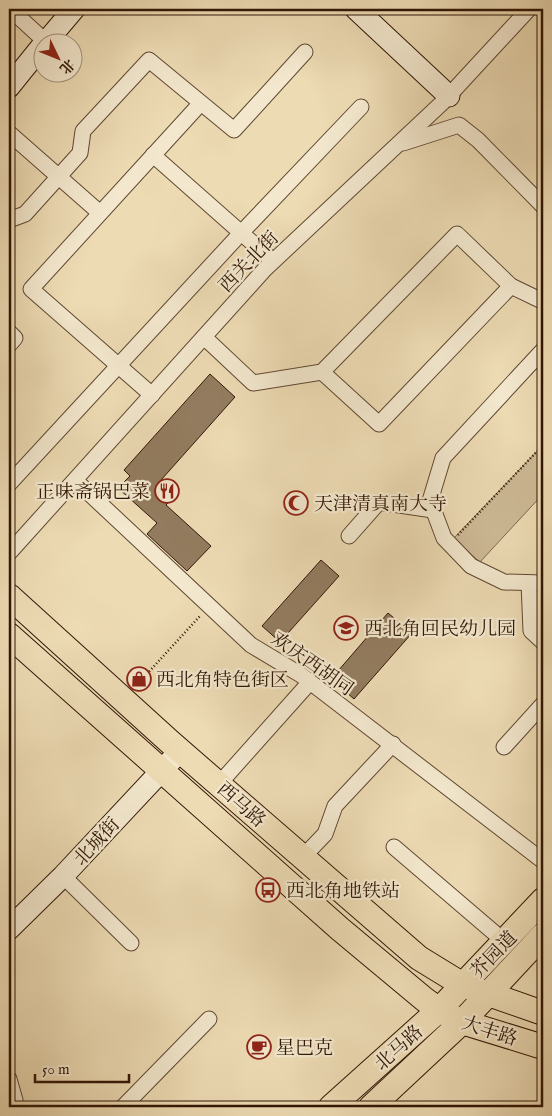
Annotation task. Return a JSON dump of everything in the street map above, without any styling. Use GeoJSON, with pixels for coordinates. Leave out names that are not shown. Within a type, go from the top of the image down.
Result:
{"type":"FeatureCollection","features":[{"type":"Feature","properties":{"kind":"main road","name":"西马路"},"geometry":{"type":"LineString","coordinates":[[9,596],[175,746],[419,958],[463,985],[488,995]]}},
{"type":"Feature","properties":{"kind":"main road","name":"西马路"},"geometry":{"type":"LineString","coordinates":[[9,635],[340,929],[438,1010]]}},
{"type":"Feature","properties":{"kind":"main road","name":"芥园道"},"geometry":{"type":"LineString","coordinates":[[463,985],[543,900]]}},
{"type":"Feature","properties":{"kind":"main road","name":"芥园道"},"geometry":{"type":"LineString","coordinates":[[488,995],[543,935]]}},
{"type":"Feature","properties":{"kind":"main road","name":"北马路"},"geometry":{"type":"LineString","coordinates":[[331,1107],[463,985]]}},
{"type":"Feature","properties":{"kind":"main road","name":"北马路"},"geometry":{"type":"LineString","coordinates":[[371,1107],[462,1022],[488,995]]}},
{"type":"Feature","properties":{"kind":"main road","name":"大丰路"},"geometry":{"type":"LineString","coordinates":[[488,995],[543,1013]]}},
{"type":"Feature","properties":{"kind":"main road","name":"大丰路"},"geometry":{"type":"LineString","coordinates":[[438,1010],[462,1022],[543,1047]]}},
{"type":"Feature","properties":{"kind":"street"},"geometry":{"type":"LineString","coordinates":[[10,9],[33,32]]}},
{"type":"Feature","properties":{"kind":"street"},"geometry":{"type":"LineString","coordinates":[[55,32],[74,9]]}},
{"type":"Feature","properties":{"kind":"street"},"geometry":{"type":"LineString","coordinates":[[356,9],[448,96]]}},
{"type":"Feature","properties":{"kind":"street","name":"西关北街"},"geometry":{"type":"LineString","coordinates":[[9,553],[273,261],[399,145],[448,96],[529,9]]}},
{"type":"Feature","properties":{"kind":"street"},"geometry":{"type":"LineString","coordinates":[[9,220],[25,214],[80,153],[83,131],[149,60],[200,104],[234,130],[305,52]]}},
{"type":"Feature","properties":{"kind":"street"},"geometry":{"type":"LineString","coordinates":[[9,87],[32,60]]}},
{"type":"Feature","properties":{"kind":"street"},"geometry":{"type":"LineString","coordinates":[[152,395],[31,289],[200,104]]}},
{"type":"Feature","properties":{"kind":"street"},"geometry":{"type":"LineString","coordinates":[[9,484],[241,232],[361,107]]}},
{"type":"Feature","properties":{"kind":"street"},"geometry":{"type":"LineString","coordinates":[[399,145],[459,125],[478,140],[543,206]]}},
{"type":"Feature","properties":{"kind":"street"},"geometry":{"type":"LineString","coordinates":[[9,133],[100,213]]}},
{"type":"Feature","properties":{"kind":"street"},"geometry":{"type":"LineString","coordinates":[[153,155],[273,261]]}},
{"type":"Feature","properties":{"kind":"street"},"geometry":{"type":"LineString","coordinates":[[204,337],[253,383],[322,372],[457,234],[510,286],[540,300],[543,296]]}},
{"type":"Feature","properties":{"kind":"street"},"geometry":{"type":"LineString","coordinates":[[322,372],[379,424],[510,286]]}},
{"type":"Feature","properties":{"kind":"street"},"geometry":{"type":"LineString","coordinates":[[9,332],[15,338],[9,346]]}},
{"type":"Feature","properties":{"kind":"street"},"geometry":{"type":"LineString","coordinates":[[543,350],[442,458],[430,501],[444,538],[471,566],[504,582],[536,583],[530,631],[543,642]]}},
{"type":"Feature","properties":{"kind":"street","name":"欢庆西胡同"},"geometry":{"type":"LineString","coordinates":[[76,480],[252,645],[310,682],[543,861]]}},
{"type":"Feature","properties":{"kind":"street"},"geometry":{"type":"LineString","coordinates":[[349,536],[379,502],[433,510]]}},
{"type":"Feature","properties":{"kind":"street"},"geometry":{"type":"LineString","coordinates":[[219,784],[310,682]]}},
{"type":"Feature","properties":{"kind":"street"},"geometry":{"type":"LineString","coordinates":[[504,747],[543,704]]}},
{"type":"Feature","properties":{"kind":"street"},"geometry":{"type":"LineString","coordinates":[[303,857],[325,834],[335,806],[393,744]]}},
{"type":"Feature","properties":{"kind":"street","name":"北城街"},"geometry":{"type":"LineString","coordinates":[[9,928],[64,876],[175,746]]}},
{"type":"Feature","properties":{"kind":"street","name":"北城街"},"geometry":{"type":"LineString","coordinates":[[9,909],[157,767]]}},
{"type":"Feature","properties":{"kind":"street"},"geometry":{"type":"LineString","coordinates":[[394,847],[504,942]]}},
{"type":"Feature","properties":{"kind":"street"},"geometry":{"type":"LineString","coordinates":[[64,876],[131,943]]}},
{"type":"Feature","properties":{"kind":"street"},"geometry":{"type":"LineString","coordinates":[[123,1107],[209,1019]]}},
{"type":"Feature","properties":{"kind":"street"},"geometry":{"type":"LineString","coordinates":[[9,1080],[15,1100],[9,1105]]}},
{"type":"Feature","properties":{"kind":"path"},"geometry":{"type":"LineString","coordinates":[[450,544],[543,445]]}},
{"type":"Feature","properties":{"kind":"path"},"geometry":{"type":"LineString","coordinates":[[124,700],[210,606]]}},
{"type":"Feature","properties":{"kind":"shaded area"},"geometry":{"type":"Polygon","coordinates":[[[543,445],[543,494],[480,562],[453,539],[543,445]]]}},
{"type":"Feature","properties":{"kind":"building"},"geometry":{"type":"Polygon","coordinates":[[[210,374],[235,397],[161,480],[176,494],[166,505],[211,546],[187,571],[147,534],[157,523],[118,488],[130,476],[124,470],[210,374]]]}},
{"type":"Feature","properties":{"kind":"building"},"geometry":{"type":"Polygon","coordinates":[[[321,560],[339,576],[280,642],[262,626],[321,560]]]}},
{"type":"Feature","properties":{"kind":"building"},"geometry":{"type":"Polygon","coordinates":[[[388,613],[412,633],[354,699],[331,679],[388,613]]]}},
{"type":"Feature","properties":{"kind":"place","name":"正味斋锅巴菜"},"geometry":{"type":"Point","coordinates":[167,491]}},
{"type":"Feature","properties":{"kind":"place","name":"天津清真南大寺"},"geometry":{"type":"Point","coordinates":[296,503]}},
{"type":"Feature","properties":{"kind":"place","name":"西北角回民幼儿园"},"geometry":{"type":"Point","coordinates":[346,628]}},
{"type":"Feature","properties":{"kind":"place","name":"西北角特色街区"},"geometry":{"type":"Point","coordinates":[139,679]}},
{"type":"Feature","properties":{"kind":"place","name":"西北角地铁站"},"geometry":{"type":"Point","coordinates":[268,890]}},
{"type":"Feature","properties":{"kind":"place","name":"星巴克"},"geometry":{"type":"Point","coordinates":[259,1047]}}]}
